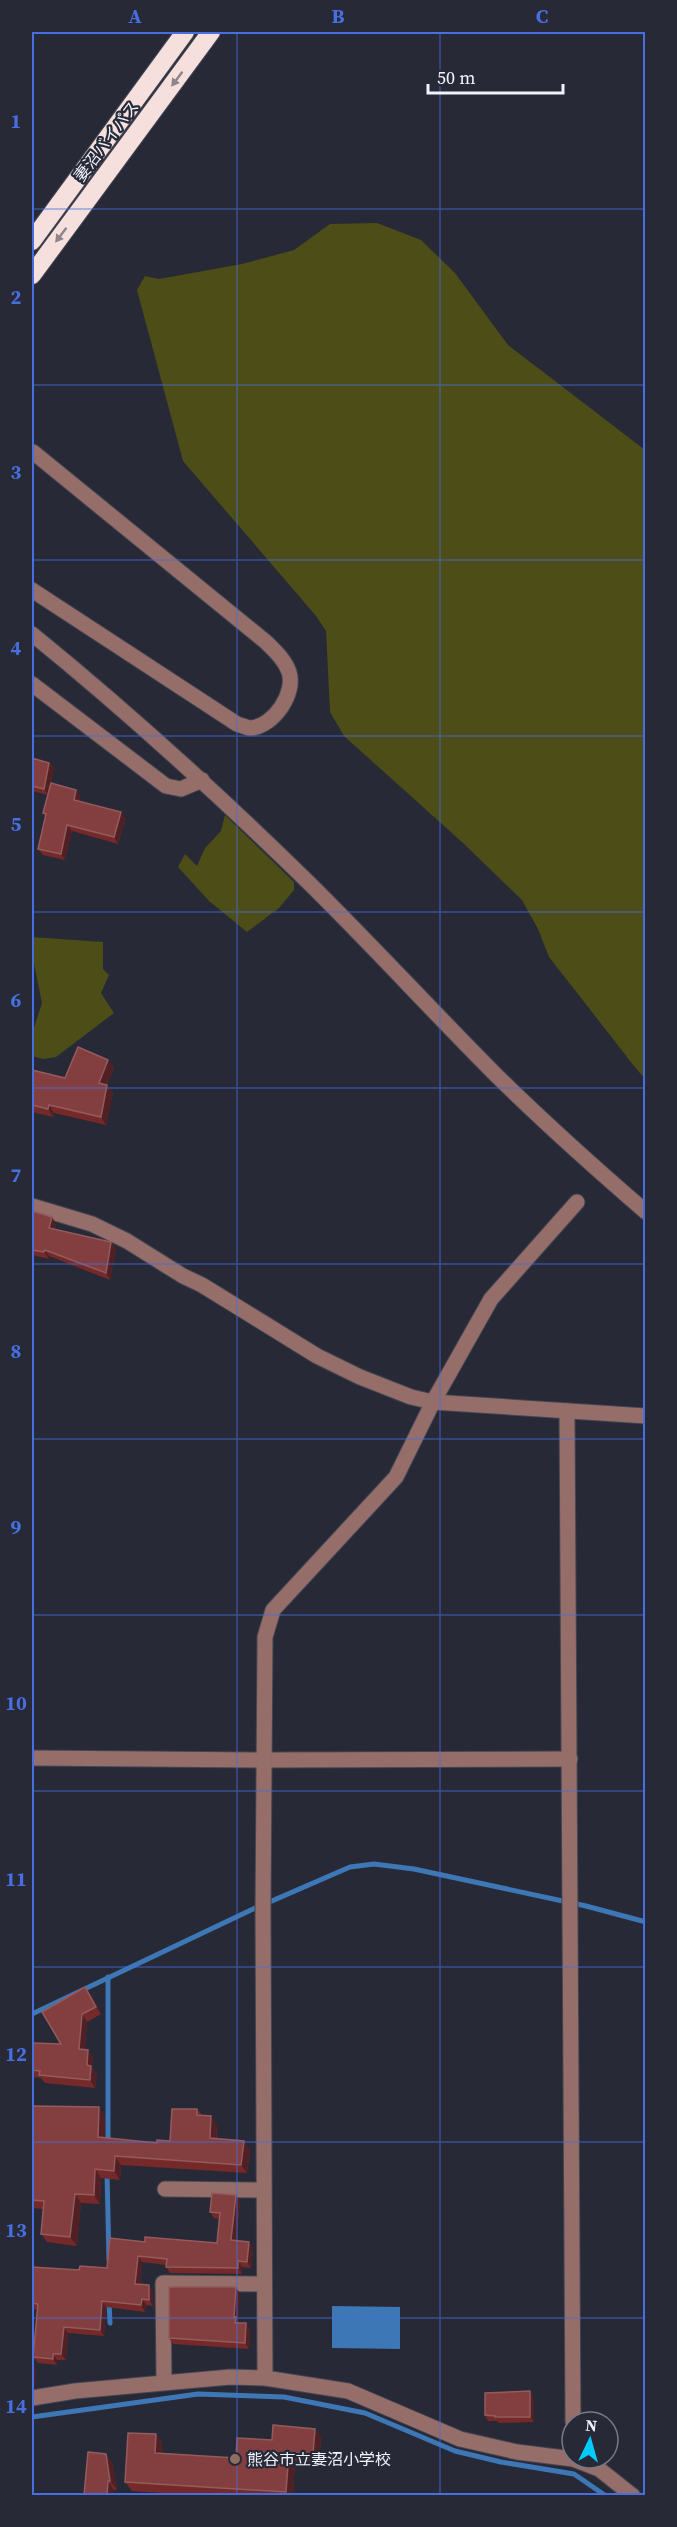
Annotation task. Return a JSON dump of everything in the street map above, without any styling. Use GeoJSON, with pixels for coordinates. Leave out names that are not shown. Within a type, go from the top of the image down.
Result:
{"type":"FeatureCollection","features":[{"type":"Feature","properties":{"kind":"highway","name":"妻沼バイパス"},"geometry":{"type":"LineString","coordinates":[[32,241],[185,32]]}},
{"type":"Feature","properties":{"kind":"highway","name":"妻沼バイパス"},"geometry":{"type":"LineString","coordinates":[[32,274],[211,32]]}},
{"type":"Feature","properties":{"kind":"street"},"geometry":{"type":"LineString","coordinates":[[32,590],[237,724],[251,728],[268,721],[284,702],[290,688],[289,672],[281,657],[266,642],[33,452]]}},
{"type":"Feature","properties":{"kind":"street"},"geometry":{"type":"LineString","coordinates":[[32,634],[108,696],[202,780],[309,883],[499,1077],[575,1150],[645,1212]]}},
{"type":"Feature","properties":{"kind":"street"},"geometry":{"type":"LineString","coordinates":[[32,684],[166,786],[181,789],[202,780]]}},
{"type":"Feature","properties":{"kind":"street"},"geometry":{"type":"LineString","coordinates":[[265,2378],[263,2190],[265,1637],[273,1610],[396,1477],[433,1402],[491,1299],[577,1202]]}},
{"type":"Feature","properties":{"kind":"street"},"geometry":{"type":"LineString","coordinates":[[32,1206],[92,1224],[128,1241],[317,1356],[360,1377],[411,1397],[433,1402],[645,1416]]}},
{"type":"Feature","properties":{"kind":"street"},"geometry":{"type":"LineString","coordinates":[[567,1411],[573,2410]]}},
{"type":"Feature","properties":{"kind":"street"},"geometry":{"type":"LineString","coordinates":[[32,1758],[570,1759]]}},
{"type":"Feature","properties":{"kind":"street"},"geometry":{"type":"LineString","coordinates":[[165,2189],[263,2190]]}},
{"type":"Feature","properties":{"kind":"street"},"geometry":{"type":"LineString","coordinates":[[164,2382],[163,2283],[263,2284]]}},
{"type":"Feature","properties":{"kind":"street"},"geometry":{"type":"LineString","coordinates":[[32,2398],[164,2382],[230,2377],[265,2378],[348,2391],[460,2439],[517,2452],[560,2457]]}},
{"type":"Feature","properties":{"kind":"street"},"geometry":{"type":"LineString","coordinates":[[600,2470],[633,2496]]}},
{"type":"Feature","properties":{"kind":"shaded area"},"geometry":{"type":"Polygon","coordinates":[[[377,223],[421,240],[455,273],[508,345],[645,450],[645,1079],[549,957],[538,929],[522,900],[463,843],[344,736],[330,712],[326,631],[316,616],[183,461],[137,290],[145,276],[159,279],[242,264],[294,250],[330,224],[377,223]]]}},
{"type":"Feature","properties":{"kind":"shaded area"},"geometry":{"type":"Polygon","coordinates":[[[225,815],[294,882],[294,890],[279,908],[247,932],[209,901],[178,867],[185,854],[197,866],[205,848],[221,831],[225,815]]]}},
{"type":"Feature","properties":{"kind":"shaded area"},"geometry":{"type":"Polygon","coordinates":[[[32,937],[103,942],[103,969],[109,975],[101,993],[114,1013],[56,1057],[43,1059],[32,1056],[32,1034],[42,1003],[32,954],[32,937]]]}},
{"type":"Feature","properties":{"kind":"water"},"geometry":{"type":"Polygon","coordinates":[[[332,2306],[400,2307],[400,2349],[332,2348],[332,2306]]]}},
{"type":"Feature","properties":{"kind":"building"},"geometry":{"type":"Polygon","coordinates":[[[32,758],[49,763],[44,789],[32,786],[32,758]]]}},
{"type":"Feature","properties":{"kind":"building"},"geometry":{"type":"Polygon","coordinates":[[[51,783],[76,790],[74,800],[121,812],[114,837],[67,825],[61,854],[38,849],[46,814],[43,813],[51,783]]]}},
{"type":"Feature","properties":{"kind":"building"},"geometry":{"type":"Polygon","coordinates":[[[78,1047],[108,1060],[99,1083],[107,1085],[101,1117],[49,1105],[48,1109],[32,1105],[32,1070],[65,1078],[78,1047]]]}},
{"type":"Feature","properties":{"kind":"building"},"geometry":{"type":"Polygon","coordinates":[[[32,1211],[52,1217],[49,1228],[111,1242],[106,1273],[45,1250],[44,1252],[32,1250],[32,1211]]]}},
{"type":"Feature","properties":{"kind":"building"},"geometry":{"type":"Polygon","coordinates":[[[85,1987],[96,2007],[82,2014],[79,2049],[88,2050],[87,2065],[91,2066],[90,2080],[39,2075],[40,2071],[32,2070],[32,2043],[61,2044],[42,2012],[85,1987]]]}},
{"type":"Feature","properties":{"kind":"building"},"geometry":{"type":"Polygon","coordinates":[[[32,2106],[99,2107],[98,2137],[157,2143],[157,2140],[170,2141],[172,2109],[197,2109],[197,2115],[211,2116],[210,2138],[244,2141],[241,2165],[115,2156],[114,2171],[95,2169],[94,2195],[75,2194],[70,2237],[41,2234],[44,2201],[32,2200],[32,2106]]]}},
{"type":"Feature","properties":{"kind":"building"},"geometry":{"type":"Polygon","coordinates":[[[212,2193],[236,2195],[231,2240],[249,2242],[247,2262],[238,2261],[238,2268],[166,2267],[167,2259],[138,2256],[135,2284],[149,2285],[149,2300],[142,2299],[141,2305],[102,2301],[100,2330],[64,2327],[61,2354],[53,2354],[53,2359],[33,2357],[38,2304],[32,2303],[32,2267],[79,2270],[80,2266],[107,2268],[110,2238],[145,2242],[145,2237],[217,2243],[220,2213],[210,2212],[212,2193]]]}},
{"type":"Feature","properties":{"kind":"building"},"geometry":{"type":"Polygon","coordinates":[[[169,2287],[236,2287],[234,2317],[236,2317],[235,2323],[246,2323],[245,2343],[169,2338],[169,2287]]]}},
{"type":"Feature","properties":{"kind":"building"},"geometry":{"type":"Polygon","coordinates":[[[530,2391],[530,2417],[485,2415],[485,2393],[530,2391]]]}},
{"type":"Feature","properties":{"kind":"building"},"geometry":{"type":"Polygon","coordinates":[[[273,2425],[315,2429],[313,2454],[289,2452],[286,2492],[125,2482],[128,2433],[156,2434],[155,2453],[236,2458],[237,2438],[272,2440],[273,2425]]]}},
{"type":"Feature","properties":{"kind":"building"},"geometry":{"type":"Polygon","coordinates":[[[88,2452],[106,2454],[110,2481],[108,2481],[107,2496],[84,2495],[88,2452]]]}},
{"type":"Feature","properties":{"kind":"waterway"},"geometry":{"type":"LineString","coordinates":[[32,2014],[251,1910],[350,1867],[374,1864],[414,1869],[586,1906],[646,1922]]}},
{"type":"Feature","properties":{"kind":"waterway"},"geometry":{"type":"LineString","coordinates":[[108,1977],[108,2143]]}},
{"type":"Feature","properties":{"kind":"waterway"},"geometry":{"type":"LineString","coordinates":[[107,2173],[109,2260]]}},
{"type":"Feature","properties":{"kind":"waterway"},"geometry":{"type":"LineString","coordinates":[[109,2302],[110,2323]]}},
{"type":"Feature","properties":{"kind":"waterway"},"geometry":{"type":"LineString","coordinates":[[32,2417],[198,2394],[284,2397],[365,2413],[455,2451],[501,2462],[574,2474],[606,2496]]}},
{"type":"Feature","properties":{"kind":"place","name":"熊谷市立妻沼小学校"},"geometry":{"type":"Point","coordinates":[235,2459]}}]}
